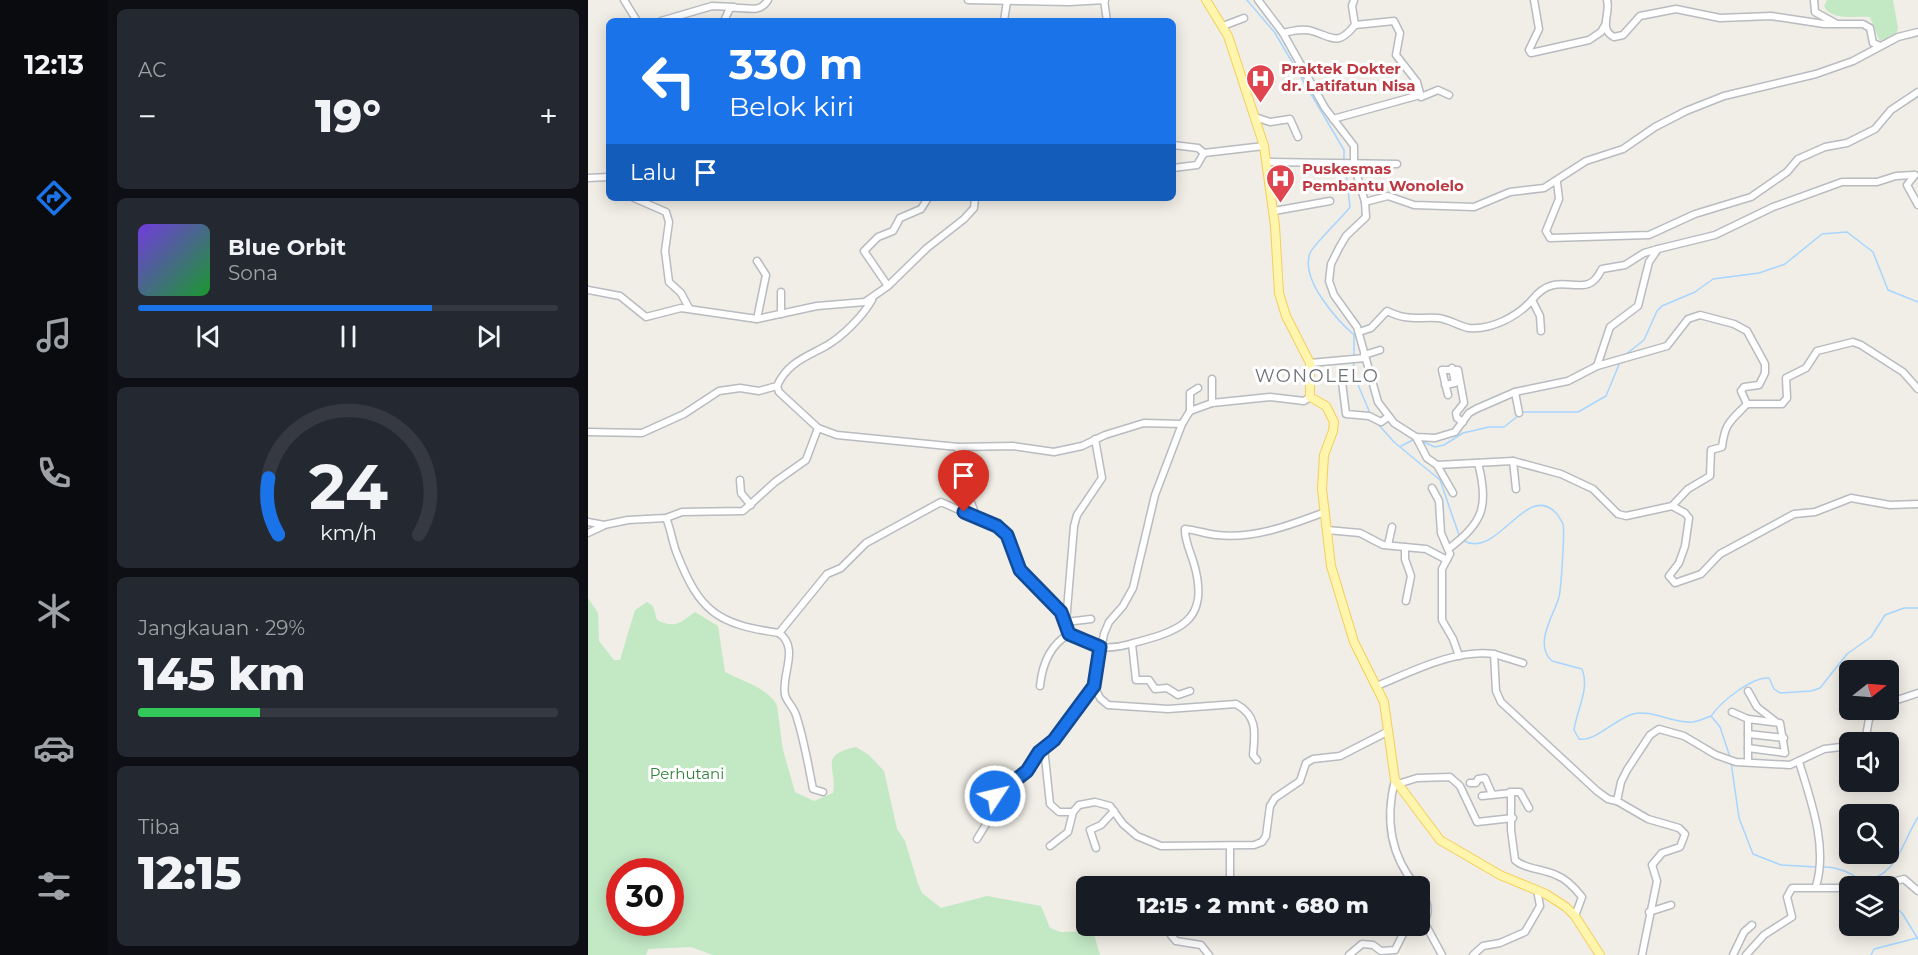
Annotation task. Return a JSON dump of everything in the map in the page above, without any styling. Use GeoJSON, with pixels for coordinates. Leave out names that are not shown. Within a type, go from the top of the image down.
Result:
{"type":"FeatureCollection","features":[{"type":"Feature","properties":{"kind":"main road"},"geometry":{"type":"LineString","coordinates":[[1206,0],[1223,26],[1264,146],[1274,211],[1278,293],[1289,323],[1310,363],[1310,397],[1326,406],[1334,422],[1324,455],[1322,489],[1331,566],[1351,630],[1384,702],[1387,732],[1397,782],[1440,840],[1500,875],[1537,890],[1566,907],[1575,916],[1600,955]]}},
{"type":"Feature","properties":{"kind":"street"},"geometry":{"type":"LineString","coordinates":[[624,0],[635,18]]}},
{"type":"Feature","properties":{"kind":"street"},"geometry":{"type":"LineString","coordinates":[[671,18],[712,6],[757,10],[763,7],[768,0]]}},
{"type":"Feature","properties":{"kind":"street"},"geometry":{"type":"LineString","coordinates":[[969,0],[1105,0],[1107,18]]}},
{"type":"Feature","properties":{"kind":"street"},"geometry":{"type":"LineString","coordinates":[[1004,18],[1006,0]]}},
{"type":"Feature","properties":{"kind":"street"},"geometry":{"type":"LineString","coordinates":[[1258,0],[1283,33],[1333,119],[1354,146],[1347,164],[1365,202],[1366,217],[1364,222],[1346,236],[1329,272],[1334,295],[1359,332],[1378,402],[1388,417],[1416,437],[1427,458],[1437,465],[1453,493]]}},
{"type":"Feature","properties":{"kind":"street"},"geometry":{"type":"LineString","coordinates":[[1354,0],[1352,6],[1355,25]]}},
{"type":"Feature","properties":{"kind":"street"},"geometry":{"type":"LineString","coordinates":[[1534,0],[1539,29],[1529,50],[1531,53],[1589,40],[1601,32],[1605,25],[1607,0]]}},
{"type":"Feature","properties":{"kind":"street"},"geometry":{"type":"LineString","coordinates":[[1814,0],[1815,12],[1838,24]]}},
{"type":"Feature","properties":{"kind":"street"},"geometry":{"type":"LineString","coordinates":[[725,18],[728,11],[734,7]]}},
{"type":"Feature","properties":{"kind":"street"},"geometry":{"type":"LineString","coordinates":[[1605,25],[1610,35],[1618,37],[1640,16],[1676,9],[1720,18],[1771,16],[1868,26],[1871,40],[1880,46]]}},
{"type":"Feature","properties":{"kind":"street"},"geometry":{"type":"LineString","coordinates":[[1223,26],[1244,18]]}},
{"type":"Feature","properties":{"kind":"street"},"geometry":{"type":"LineString","coordinates":[[1283,33],[1310,30],[1336,39],[1347,34],[1355,25],[1394,21],[1400,33],[1396,55],[1417,82],[1420,95]]}},
{"type":"Feature","properties":{"kind":"street"},"geometry":{"type":"LineString","coordinates":[[1365,202],[1388,196],[1414,205],[1474,207],[1510,192],[1534,191],[1557,182],[1587,161],[1623,149],[1655,127],[1686,111],[1724,96],[1816,74],[1853,61],[1898,37],[1918,32]]}},
{"type":"Feature","properties":{"kind":"street"},"geometry":{"type":"LineString","coordinates":[[1333,119],[1420,95],[1422,98],[1438,90],[1449,95]]}},
{"type":"Feature","properties":{"kind":"street"},"geometry":{"type":"LineString","coordinates":[[1557,182],[1559,199],[1546,231],[1550,238],[1649,235],[1695,214],[1756,195],[1767,184],[1786,172],[1798,159],[1825,147],[1847,143],[1875,129],[1891,110],[1918,92]]}},
{"type":"Feature","properties":{"kind":"street"},"geometry":{"type":"LineString","coordinates":[[1255,117],[1270,122],[1290,119],[1298,137]]}},
{"type":"Feature","properties":{"kind":"street"},"geometry":{"type":"LineString","coordinates":[[1176,145],[1198,148],[1204,153],[1264,146]]}},
{"type":"Feature","properties":{"kind":"street"},"geometry":{"type":"LineString","coordinates":[[1176,168],[1197,165],[1204,153]]}},
{"type":"Feature","properties":{"kind":"street"},"geometry":{"type":"LineString","coordinates":[[1267,162],[1397,164]]}},
{"type":"Feature","properties":{"kind":"street"},"geometry":{"type":"LineString","coordinates":[[1359,332],[1371,328],[1388,311],[1402,318],[1439,318],[1468,327],[1486,326],[1518,314],[1548,285],[1575,286],[1588,283],[1597,278],[1602,269],[1625,265],[1644,253],[1715,235],[1773,207],[1842,182],[1877,182],[1896,176],[1916,174]]}},
{"type":"Feature","properties":{"kind":"street"},"geometry":{"type":"LineString","coordinates":[[1916,174],[1906,185],[1918,205]]}},
{"type":"Feature","properties":{"kind":"street"},"geometry":{"type":"LineString","coordinates":[[588,178],[606,177]]}},
{"type":"Feature","properties":{"kind":"street"},"geometry":{"type":"LineString","coordinates":[[641,201],[666,212],[669,222],[665,251],[669,282],[681,293],[688,308]]}},
{"type":"Feature","properties":{"kind":"street"},"geometry":{"type":"LineString","coordinates":[[888,286],[864,251],[878,237],[893,231],[900,218],[921,210],[926,201]]}},
{"type":"Feature","properties":{"kind":"street"},"geometry":{"type":"LineString","coordinates":[[588,290],[620,296],[646,317],[659,316],[676,308],[688,308],[757,319],[817,306],[858,305],[872,299],[888,286],[927,248],[967,216],[974,208],[975,201]]}},
{"type":"Feature","properties":{"kind":"street"},"geometry":{"type":"LineString","coordinates":[[1274,211],[1330,201]]}},
{"type":"Feature","properties":{"kind":"street"},"geometry":{"type":"LineString","coordinates":[[1597,366],[1610,327],[1638,306],[1649,262],[1658,249]]}},
{"type":"Feature","properties":{"kind":"street"},"geometry":{"type":"LineString","coordinates":[[757,261],[766,275],[757,319]]}},
{"type":"Feature","properties":{"kind":"street"},"geometry":{"type":"LineString","coordinates":[[781,292],[781,314]]}},
{"type":"Feature","properties":{"kind":"street"},"geometry":{"type":"LineString","coordinates":[[588,432],[642,433],[684,414],[719,391],[740,388],[759,391],[777,386],[789,367],[833,340],[862,315],[872,299]]}},
{"type":"Feature","properties":{"kind":"street"},"geometry":{"type":"LineString","coordinates":[[1532,300],[1540,316],[1541,331]]}},
{"type":"Feature","properties":{"kind":"street"},"geometry":{"type":"LineString","coordinates":[[1416,437],[1435,438],[1455,432],[1476,408],[1515,393],[1568,381],[1597,366],[1667,346],[1688,319],[1706,316],[1741,327],[1762,357],[1765,373],[1763,380],[1759,385],[1744,387],[1741,390],[1747,404]]}},
{"type":"Feature","properties":{"kind":"street"},"geometry":{"type":"LineString","coordinates":[[1437,465],[1513,461],[1561,474],[1593,489],[1618,514],[1638,514],[1672,506],[1688,489],[1710,476],[1711,450],[1722,447],[1722,433],[1734,415],[1747,404],[1782,404],[1787,398],[1786,378],[1809,365],[1813,354],[1829,346],[1852,342],[1862,345],[1903,372],[1918,389]]}},
{"type":"Feature","properties":{"kind":"street"},"geometry":{"type":"LineString","coordinates":[[1310,363],[1345,360],[1380,351]]}},
{"type":"Feature","properties":{"kind":"street"},"geometry":{"type":"LineString","coordinates":[[1448,395],[1445,385],[1455,383],[1452,368],[1458,370],[1464,403],[1456,413],[1457,418],[1463,422]]}},
{"type":"Feature","properties":{"kind":"street"},"geometry":{"type":"LineString","coordinates":[[1341,374],[1346,414],[1369,416],[1382,422],[1388,417]]}},
{"type":"Feature","properties":{"kind":"street"},"geometry":{"type":"LineString","coordinates":[[1212,379],[1212,403]]}},
{"type":"Feature","properties":{"kind":"street"},"geometry":{"type":"LineString","coordinates":[[777,386],[779,392],[818,428],[837,435],[958,447],[1013,446],[1054,452],[1082,446],[1095,439],[1144,423],[1182,424]]}},
{"type":"Feature","properties":{"kind":"street"},"geometry":{"type":"LineString","coordinates":[[977,839],[990,818],[993,797],[1024,774],[1044,748],[1054,740],[1094,686],[1100,647],[1108,622],[1123,606],[1133,588],[1155,495],[1182,424],[1190,411],[1190,393],[1198,388]]}},
{"type":"Feature","properties":{"kind":"street"},"geometry":{"type":"LineString","coordinates":[[1515,393],[1519,413]]}},
{"type":"Feature","properties":{"kind":"street"},"geometry":{"type":"LineString","coordinates":[[1190,411],[1212,403],[1270,397],[1304,401],[1310,397]]}},
{"type":"Feature","properties":{"kind":"street"},"geometry":{"type":"LineString","coordinates":[[588,532],[604,525],[628,520],[666,518],[682,512],[738,512],[806,460],[818,428]]}},
{"type":"Feature","properties":{"kind":"street"},"geometry":{"type":"LineString","coordinates":[[1069,634],[1066,622],[1074,526],[1077,515],[1102,478],[1095,439]]}},
{"type":"Feature","properties":{"kind":"street"},"geometry":{"type":"LineString","coordinates":[[958,447],[964,487],[978,518]]}},
{"type":"Feature","properties":{"kind":"street"},"geometry":{"type":"LineString","coordinates":[[1513,461],[1516,489]]}},
{"type":"Feature","properties":{"kind":"street"},"geometry":{"type":"LineString","coordinates":[[1448,549],[1466,534],[1484,506],[1485,489],[1478,463]]}},
{"type":"Feature","properties":{"kind":"street"},"geometry":{"type":"LineString","coordinates":[[740,480],[741,493],[750,504]]}},
{"type":"Feature","properties":{"kind":"street"},"geometry":{"type":"LineString","coordinates":[[1432,488],[1439,501],[1441,533],[1450,555],[1442,569],[1442,620],[1460,656]]}},
{"type":"Feature","properties":{"kind":"street"},"geometry":{"type":"LineString","coordinates":[[1672,506],[1689,518],[1685,546],[1679,563],[1669,576],[1672,582],[1679,583],[1701,574],[1720,554],[1794,514],[1815,512],[1851,498],[1890,506],[1918,504]]}},
{"type":"Feature","properties":{"kind":"street"},"geometry":{"type":"LineString","coordinates":[[779,633],[827,574],[841,568],[871,539],[941,502],[997,526],[1007,535],[1020,570],[1055,605],[1066,622]]}},
{"type":"Feature","properties":{"kind":"street"},"geometry":{"type":"LineString","coordinates":[[1069,634],[1110,649],[1132,644],[1189,622],[1196,611],[1199,589],[1185,529],[1217,535],[1247,536],[1287,527],[1325,512]]}},
{"type":"Feature","properties":{"kind":"street"},"geometry":{"type":"LineString","coordinates":[[666,518],[676,553],[708,609],[722,619],[750,628],[779,633]]}},
{"type":"Feature","properties":{"kind":"street"},"geometry":{"type":"LineString","coordinates":[[588,522],[604,525]]}},
{"type":"Feature","properties":{"kind":"street"},"geometry":{"type":"LineString","coordinates":[[1388,545],[1392,527]]}},
{"type":"Feature","properties":{"kind":"street"},"geometry":{"type":"LineString","coordinates":[[1327,530],[1353,531],[1372,542],[1426,549],[1447,560]]}},
{"type":"Feature","properties":{"kind":"street"},"geometry":{"type":"LineString","coordinates":[[1406,547],[1405,559],[1412,576],[1406,601]]}},
{"type":"Feature","properties":{"kind":"street"},"geometry":{"type":"LineString","coordinates":[[1066,622],[1091,619]]}},
{"type":"Feature","properties":{"kind":"street"},"geometry":{"type":"LineString","coordinates":[[779,633],[790,654],[785,679],[785,696],[797,717],[813,789],[823,792]]}},
{"type":"Feature","properties":{"kind":"street"},"geometry":{"type":"LineString","coordinates":[[1040,686],[1044,663],[1063,638],[1069,634]]}},
{"type":"Feature","properties":{"kind":"street"},"geometry":{"type":"LineString","coordinates":[[1132,644],[1136,680],[1149,680],[1155,689],[1167,688],[1178,695],[1190,691]]}},
{"type":"Feature","properties":{"kind":"street"},"geometry":{"type":"LineString","coordinates":[[1377,686],[1460,656],[1480,652],[1523,663]]}},
{"type":"Feature","properties":{"kind":"street"},"geometry":{"type":"LineString","coordinates":[[1494,654],[1496,691],[1501,702],[1608,799],[1617,801],[1648,819],[1679,828],[1686,834],[1680,847],[1662,853],[1652,865],[1657,881],[1642,955]]}},
{"type":"Feature","properties":{"kind":"street"},"geometry":{"type":"LineString","coordinates":[[1094,686],[1100,698],[1108,705],[1168,709],[1236,704],[1250,715],[1256,728],[1253,755],[1257,760]]}},
{"type":"Feature","properties":{"kind":"street"},"geometry":{"type":"LineString","coordinates":[[1748,691],[1757,707],[1775,722]]}},
{"type":"Feature","properties":{"kind":"street"},"geometry":{"type":"LineString","coordinates":[[1899,699],[1918,693]]}},
{"type":"Feature","properties":{"kind":"street"},"geometry":{"type":"LineString","coordinates":[[1732,712],[1748,719],[1780,723],[1785,753],[1748,748]]}},
{"type":"Feature","properties":{"kind":"street"},"geometry":{"type":"LineString","coordinates":[[1748,719],[1748,762]]}},
{"type":"Feature","properties":{"kind":"street"},"geometry":{"type":"LineString","coordinates":[[1617,801],[1624,776],[1654,731],[1668,730],[1684,736],[1736,762],[1783,765],[1799,762],[1824,749],[1839,747]]}},
{"type":"Feature","properties":{"kind":"street"},"geometry":{"type":"LineString","coordinates":[[1050,846],[1068,832],[1073,812],[1079,805],[1095,802],[1110,806],[1137,837],[1161,846],[1254,845],[1264,840],[1270,806],[1275,798],[1300,781],[1309,760],[1334,758],[1387,732]]}},
{"type":"Feature","properties":{"kind":"street"},"geometry":{"type":"LineString","coordinates":[[1748,734],[1784,738]]}},
{"type":"Feature","properties":{"kind":"street"},"geometry":{"type":"LineString","coordinates":[[1044,748],[1050,804],[1059,812],[1073,812]]}},
{"type":"Feature","properties":{"kind":"street"},"geometry":{"type":"LineString","coordinates":[[1799,762],[1814,813],[1821,860],[1821,870],[1816,886]]}},
{"type":"Feature","properties":{"kind":"street"},"geometry":{"type":"LineString","coordinates":[[1410,876],[1398,859],[1393,846],[1391,795],[1397,782],[1417,778],[1450,777],[1460,786],[1477,822],[1513,818]]}},
{"type":"Feature","properties":{"kind":"street"},"geometry":{"type":"LineString","coordinates":[[1470,783],[1476,783],[1479,779],[1485,778],[1492,794]]}},
{"type":"Feature","properties":{"kind":"street"},"geometry":{"type":"LineString","coordinates":[[1510,792],[1513,818],[1510,830],[1515,860],[1521,865],[1554,874],[1568,882],[1582,897],[1575,916]]}},
{"type":"Feature","properties":{"kind":"street"},"geometry":{"type":"LineString","coordinates":[[1482,796],[1520,792],[1529,808]]}},
{"type":"Feature","properties":{"kind":"street"},"geometry":{"type":"LineString","coordinates":[[1096,848],[1090,830],[1101,825],[1114,811]]}},
{"type":"Feature","properties":{"kind":"street"},"geometry":{"type":"LineString","coordinates":[[1230,847],[1230,876]]}},
{"type":"Feature","properties":{"kind":"street"},"geometry":{"type":"LineString","coordinates":[[1899,880],[1904,879],[1918,891]]}},
{"type":"Feature","properties":{"kind":"street"},"geometry":{"type":"LineString","coordinates":[[1746,955],[1764,935],[1792,917],[1787,897],[1789,890],[1795,887],[1839,887]]}},
{"type":"Feature","properties":{"kind":"street"},"geometry":{"type":"LineString","coordinates":[[1473,955],[1483,946],[1500,943],[1525,932],[1540,906],[1537,890]]}},
{"type":"Feature","properties":{"kind":"street"},"geometry":{"type":"LineString","coordinates":[[1649,912],[1671,905]]}},
{"type":"Feature","properties":{"kind":"street"},"geometry":{"type":"LineString","coordinates":[[1733,955],[1744,932],[1752,925]]}},
{"type":"Feature","properties":{"kind":"street"},"geometry":{"type":"LineString","coordinates":[[1172,936],[1176,941],[1201,945],[1209,955]]}},
{"type":"Feature","properties":{"kind":"street"},"geometry":{"type":"LineString","coordinates":[[1349,955],[1362,944],[1373,945],[1381,951],[1395,950],[1402,936]]}},
{"type":"Feature","properties":{"kind":"street"},"geometry":{"type":"LineString","coordinates":[[1429,936],[1442,955]]}},
{"type":"Feature","properties":{"kind":"green space"},"geometry":{"type":"Polygon","coordinates":[[[1827,0],[1893,0],[1898,28],[1896,35],[1880,41],[1870,17],[1844,17],[1832,14],[1824,6],[1827,0]]]}},
{"type":"Feature","properties":{"kind":"green space","name":"Perhutani"},"geometry":{"type":"Polygon","coordinates":[[[588,598],[598,613],[599,641],[614,660],[620,660],[635,610],[647,602],[653,606],[657,620],[663,623],[677,624],[695,612],[718,626],[725,672],[762,690],[777,706],[783,750],[795,792],[814,801],[833,793],[832,764],[837,754],[856,747],[869,755],[884,771],[897,829],[905,841],[922,893],[941,908],[987,896],[1041,906],[1050,928],[1061,932],[1076,932],[1076,936],[1094,936],[1100,955],[713,955],[691,947],[648,949],[646,955],[588,955],[588,598]]]}},
{"type":"Feature","properties":{"kind":"waterway"},"geometry":{"type":"LineString","coordinates":[[1247,0],[1275,33],[1344,150],[1344,160]]}},
{"type":"Feature","properties":{"kind":"waterway"},"geometry":{"type":"LineString","coordinates":[[1345,165],[1350,207],[1313,249],[1308,263],[1310,275],[1321,298],[1354,335],[1354,356]]}},
{"type":"Feature","properties":{"kind":"waterway"},"geometry":{"type":"LineString","coordinates":[[1625,355],[1644,340],[1657,311],[1662,306],[1695,292],[1713,279],[1759,273],[1785,264],[1822,234],[1847,232],[1873,252],[1888,290],[1918,302]]}},
{"type":"Feature","properties":{"kind":"waterway"},"geometry":{"type":"LineString","coordinates":[[1354,361],[1353,373],[1370,413]]}},
{"type":"Feature","properties":{"kind":"waterway"},"geometry":{"type":"LineString","coordinates":[[1421,441],[1435,447],[1444,445],[1463,433],[1489,427],[1504,427],[1523,412],[1578,412],[1606,396],[1620,362]]}},
{"type":"Feature","properties":{"kind":"waterway"},"geometry":{"type":"LineString","coordinates":[[1377,423],[1394,442],[1440,480],[1459,535]]}},
{"type":"Feature","properties":{"kind":"waterway"},"geometry":{"type":"LineString","coordinates":[[1401,446],[1413,440]]}},
{"type":"Feature","properties":{"kind":"waterway"},"geometry":{"type":"LineString","coordinates":[[1464,541],[1476,544],[1488,540],[1533,507],[1544,506],[1555,512],[1563,524],[1560,592],[1547,629],[1544,646],[1552,661],[1582,669],[1584,692],[1574,730],[1579,739],[1592,737],[1633,714],[1648,713],[1685,722],[1695,722],[1711,716],[1720,727],[1730,757]]}},
{"type":"Feature","properties":{"kind":"waterway"},"geometry":{"type":"LineString","coordinates":[[1712,715],[1737,691],[1762,679],[1769,678],[1774,689],[1780,693],[1811,691],[1820,688],[1847,654],[1871,637],[1885,615],[1904,608],[1918,608]]}},
{"type":"Feature","properties":{"kind":"waterway"},"geometry":{"type":"LineString","coordinates":[[1731,762],[1739,818],[1753,854],[1781,865],[1816,867]]}},
{"type":"Feature","properties":{"kind":"waterway"},"geometry":{"type":"LineString","coordinates":[[1879,876],[1897,858],[1918,817]]}},
{"type":"Feature","properties":{"kind":"waterway"},"geometry":{"type":"LineString","coordinates":[[1821,867],[1845,871],[1854,876]]}},
{"type":"Feature","properties":{"kind":"waterway"},"geometry":{"type":"LineString","coordinates":[[1899,910],[1918,939]]}},
{"type":"Feature","properties":{"kind":"waterway"},"geometry":{"type":"LineString","coordinates":[[1871,955],[1874,949],[1917,938]]}},
{"type":"Feature","properties":{"kind":"place","name":"Praktek Dokter dr. Latifatun Nisa"},"geometry":{"type":"Point","coordinates":[1260,104]}},
{"type":"Feature","properties":{"kind":"place","name":"Puskesmas Pembantu Wonolelo"},"geometry":{"type":"Point","coordinates":[1281,204]}},
{"type":"Feature","properties":{"kind":"district","name":"WONOLELO"},"geometry":{"type":"Point","coordinates":[1317,376]}},
{"type":"Feature","properties":{"kind":"route"},"geometry":{"type":"LineString","coordinates":[[964,512],[997,526],[1007,535],[1020,570],[1026,579],[1061,612],[1069,634],[1100,647],[1094,686],[1054,740],[1039,752],[1027,771],[995,796]]}}]}
